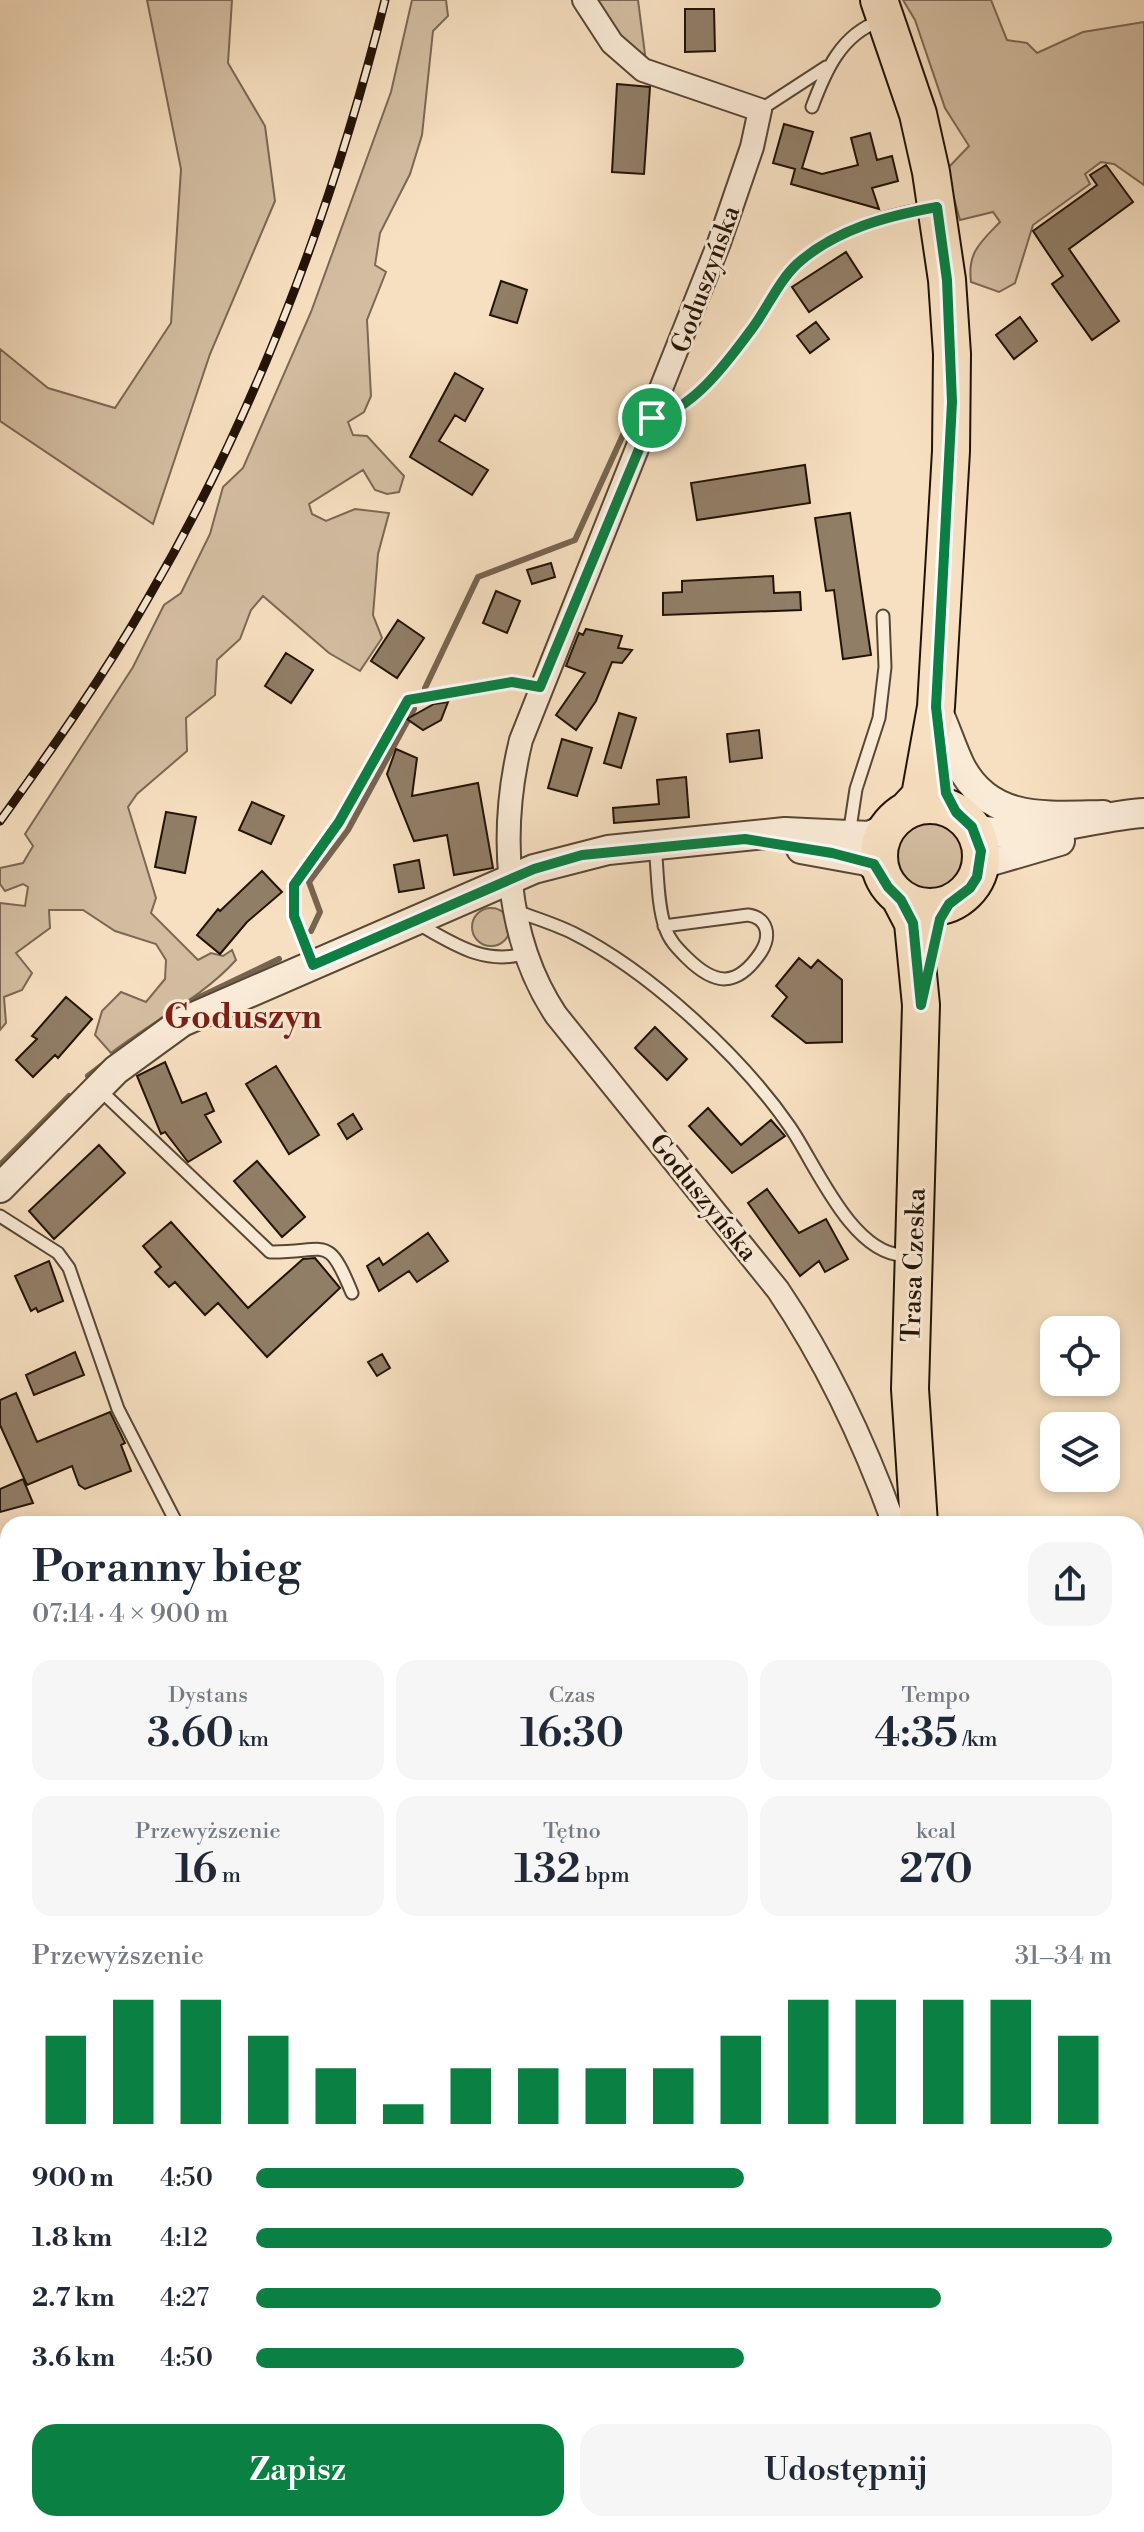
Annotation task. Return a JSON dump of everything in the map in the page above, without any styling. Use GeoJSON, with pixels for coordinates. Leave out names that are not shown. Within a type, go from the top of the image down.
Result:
{"type":"FeatureCollection","features":[{"type":"Feature","properties":{"kind":"main road"},"geometry":{"type":"LineString","coordinates":[[883,10],[918,114],[937,207],[947,280],[952,402],[936,707],[920,796],[897,818],[878,852],[880,871],[888,887],[901,900],[925,908],[949,904],[970,888],[981,864],[981,851],[946,793],[936,707]]}},
{"type":"Feature","properties":{"kind":"main road"},"geometry":{"type":"LineString","coordinates":[[897,818],[932,805],[964,820]]}},
{"type":"Feature","properties":{"kind":"main road","name":"Trasa Czeska"},"geometry":{"type":"LineString","coordinates":[[901,900],[913,923],[921,1005],[910,1389],[918,1516]]}},
{"type":"Feature","properties":{"kind":"main road","name":"Trasa Czeska"},"geometry":{"type":"LineString","coordinates":[[921,1005],[937,926],[949,904]]}},
{"type":"Feature","properties":{"kind":"street"},"geometry":{"type":"LineString","coordinates":[[584,0],[612,43],[643,70],[760,110]]}},
{"type":"Feature","properties":{"kind":"street","name":"Goduszyńska"},"geometry":{"type":"LineString","coordinates":[[760,110],[752,147],[724,229],[652,418],[521,740],[513,779],[510,819],[515,911],[524,954],[538,988],[556,1015],[778,1290],[805,1330],[868,1452],[891,1516]]}},
{"type":"Feature","properties":{"kind":"street"},"geometry":{"type":"LineString","coordinates":[[936,707],[966,775],[997,805],[1024,815],[1144,813]]}},
{"type":"Feature","properties":{"kind":"street"},"geometry":{"type":"LineString","coordinates":[[964,820],[987,833],[1024,831],[1103,815]]}},
{"type":"Feature","properties":{"kind":"street"},"geometry":{"type":"LineString","coordinates":[[0,1188],[135,1054],[182,1022],[513,878],[582,855],[655,846],[745,839],[785,832],[870,836],[897,818]]}},
{"type":"Feature","properties":{"kind":"street"},"geometry":{"type":"LineString","coordinates":[[981,864],[1144,821]]}},
{"type":"Feature","properties":{"kind":"street"},"geometry":{"type":"LineString","coordinates":[[745,839],[867,861],[880,871]]}},
{"type":"Feature","properties":{"kind":"lane"},"geometry":{"type":"LineString","coordinates":[[760,110],[826,67],[883,10]]}},
{"type":"Feature","properties":{"kind":"lane"},"geometry":{"type":"LineString","coordinates":[[812,107],[826,67]]}},
{"type":"Feature","properties":{"kind":"lane"},"geometry":{"type":"LineString","coordinates":[[652,418],[667,415],[688,400],[751,330],[794,267],[807,256],[834,239],[891,214],[937,207]]}},
{"type":"Feature","properties":{"kind":"lane"},"geometry":{"type":"LineString","coordinates":[[849,836],[856,789],[879,718],[885,667],[883,616]]}},
{"type":"Feature","properties":{"kind":"lane"},"geometry":{"type":"LineString","coordinates":[[313,965],[294,916],[294,885],[339,822],[408,700],[512,682],[540,687]]}},
{"type":"Feature","properties":{"kind":"lane"},"geometry":{"type":"LineString","coordinates":[[655,846],[664,926],[673,944],[694,965],[709,977],[721,980],[735,978],[748,969],[763,949],[767,936],[766,925],[759,916],[664,926]]}},
{"type":"Feature","properties":{"kind":"lane"},"geometry":{"type":"LineString","coordinates":[[515,911],[573,933],[629,967],[685,1012],[765,1094],[867,1243],[902,1255]]}},
{"type":"Feature","properties":{"kind":"lane"},"geometry":{"type":"LineString","coordinates":[[414,922],[473,954],[492,959],[524,954]]}},
{"type":"Feature","properties":{"kind":"lane"},"geometry":{"type":"LineString","coordinates":[[98,1089],[270,1252],[319,1247],[337,1258],[352,1293]]}},
{"type":"Feature","properties":{"kind":"lane"},"geometry":{"type":"LineString","coordinates":[[0,1216],[58,1253],[69,1268],[118,1409],[173,1516]]}},
{"type":"Feature","properties":{"kind":"shaded area"},"geometry":{"type":"Polygon","coordinates":[[[147,0],[232,0],[228,63],[265,126],[275,201],[210,354],[153,524],[0,421],[0,349],[48,388],[115,408],[171,323],[181,169],[147,0]]]}},
{"type":"Feature","properties":{"kind":"shaded area"},"geometry":{"type":"Polygon","coordinates":[[[412,0],[446,0],[448,16],[433,31],[422,135],[410,174],[380,233],[375,265],[386,272],[367,320],[371,396],[364,412],[348,422],[353,435],[367,436],[404,476],[399,492],[387,494],[375,490],[363,470],[309,504],[312,514],[326,521],[355,509],[389,513],[378,554],[373,615],[382,638],[360,671],[329,653],[263,596],[251,610],[240,639],[217,660],[215,695],[186,718],[187,751],[137,794],[128,807],[156,898],[151,913],[198,960],[211,953],[223,956],[232,950],[236,960],[223,974],[111,1053],[95,1035],[102,1011],[121,992],[146,1002],[165,979],[166,960],[156,944],[115,931],[83,910],[49,910],[50,928],[16,953],[32,973],[22,990],[4,997],[6,1023],[0,1030],[0,903],[25,906],[28,887],[23,884],[5,891],[0,884],[0,868],[23,863],[33,846],[25,834],[133,667],[164,605],[181,593],[210,534],[223,487],[243,468],[311,312],[391,92],[412,0]]]}},
{"type":"Feature","properties":{"kind":"shaded area"},"geometry":{"type":"Polygon","coordinates":[[[593,0],[638,0],[646,62],[630,50],[593,0]]]}},
{"type":"Feature","properties":{"kind":"shaded area"},"geometry":{"type":"Polygon","coordinates":[[[903,0],[991,0],[1007,40],[1027,43],[1037,53],[1083,32],[1144,22],[1144,185],[1114,164],[1101,162],[1085,174],[1090,184],[1033,225],[1015,283],[999,292],[971,282],[973,255],[1000,222],[993,212],[960,220],[946,170],[969,146],[945,108],[915,20],[903,0]]]}},
{"type":"Feature","properties":{"kind":"shaded area"},"geometry":{"type":"Polygon","coordinates":[[[930,818],[945,821],[958,829],[966,842],[969,857],[966,872],[958,885],[945,893],[930,896],[915,893],[902,885],[894,872],[891,857],[894,842],[902,829],[915,821],[930,818]]]}},
{"type":"Feature","properties":{"kind":"shaded area"},"geometry":{"type":"Polygon","coordinates":[[[491,908],[504,914],[510,927],[504,940],[491,946],[478,940],[472,927],[478,914],[491,908]]]}},
{"type":"Feature","properties":{"kind":"building"},"geometry":{"type":"Polygon","coordinates":[[[685,9],[714,9],[715,51],[685,52],[685,9]]]}},
{"type":"Feature","properties":{"kind":"building"},"geometry":{"type":"Polygon","coordinates":[[[617,84],[650,87],[644,174],[612,172],[617,84]]]}},
{"type":"Feature","properties":{"kind":"building"},"geometry":{"type":"Polygon","coordinates":[[[784,124],[813,132],[802,168],[822,174],[858,165],[851,138],[870,133],[877,160],[892,156],[898,181],[872,188],[879,209],[791,184],[795,169],[773,163],[784,124]]]}},
{"type":"Feature","properties":{"kind":"building"},"geometry":{"type":"Polygon","coordinates":[[[1106,165],[1133,202],[1069,249],[1119,321],[1092,340],[1052,284],[1063,276],[1033,231],[1097,185],[1090,175],[1106,165]]]}},
{"type":"Feature","properties":{"kind":"building"},"geometry":{"type":"Polygon","coordinates":[[[846,252],[862,277],[809,312],[792,287],[846,252]]]}},
{"type":"Feature","properties":{"kind":"building"},"geometry":{"type":"Polygon","coordinates":[[[501,281],[527,290],[517,323],[490,315],[501,281]]]}},
{"type":"Feature","properties":{"kind":"building"},"geometry":{"type":"Polygon","coordinates":[[[1020,317],[1037,341],[1014,359],[996,335],[1020,317]]]}},
{"type":"Feature","properties":{"kind":"building"},"geometry":{"type":"Polygon","coordinates":[[[816,322],[829,339],[810,353],[797,336],[816,322]]]}},
{"type":"Feature","properties":{"kind":"building"},"geometry":{"type":"Polygon","coordinates":[[[455,373],[483,389],[465,421],[455,415],[439,441],[488,470],[472,495],[410,457],[455,373]]]}},
{"type":"Feature","properties":{"kind":"building"},"geometry":{"type":"Polygon","coordinates":[[[805,465],[810,503],[697,520],[691,483],[805,465]]]}},
{"type":"Feature","properties":{"kind":"building"},"geometry":{"type":"Polygon","coordinates":[[[850,513],[871,655],[843,659],[834,590],[826,591],[815,518],[850,513]]]}},
{"type":"Feature","properties":{"kind":"building"},"geometry":{"type":"Polygon","coordinates":[[[551,563],[555,577],[532,584],[527,570],[551,563]]]}},
{"type":"Feature","properties":{"kind":"building"},"geometry":{"type":"Polygon","coordinates":[[[773,576],[774,593],[800,592],[801,610],[663,615],[663,593],[682,592],[682,581],[773,576]]]}},
{"type":"Feature","properties":{"kind":"building"},"geometry":{"type":"Polygon","coordinates":[[[496,591],[520,601],[507,633],[483,623],[496,591]]]}},
{"type":"Feature","properties":{"kind":"building"},"geometry":{"type":"Polygon","coordinates":[[[398,620],[424,638],[397,678],[371,661],[398,620]]]}},
{"type":"Feature","properties":{"kind":"building"},"geometry":{"type":"Polygon","coordinates":[[[586,629],[622,636],[618,648],[632,650],[622,663],[612,662],[596,701],[576,730],[556,715],[585,673],[566,666],[579,633],[583,635],[586,629]]]}},
{"type":"Feature","properties":{"kind":"building"},"geometry":{"type":"Polygon","coordinates":[[[286,653],[313,670],[291,703],[265,686],[286,653]]]}},
{"type":"Feature","properties":{"kind":"building"},"geometry":{"type":"Polygon","coordinates":[[[448,702],[441,720],[423,730],[407,719],[434,704],[448,702]]]}},
{"type":"Feature","properties":{"kind":"building"},"geometry":{"type":"Polygon","coordinates":[[[619,713],[636,718],[621,768],[604,763],[619,713]]]}},
{"type":"Feature","properties":{"kind":"building"},"geometry":{"type":"Polygon","coordinates":[[[759,730],[762,758],[730,762],[727,734],[759,730]]]}},
{"type":"Feature","properties":{"kind":"building"},"geometry":{"type":"Polygon","coordinates":[[[562,739],[592,748],[577,796],[548,788],[562,739]]]}},
{"type":"Feature","properties":{"kind":"building"},"geometry":{"type":"Polygon","coordinates":[[[396,749],[417,758],[412,796],[478,783],[493,868],[454,875],[447,835],[414,841],[387,774],[396,749]]]}},
{"type":"Feature","properties":{"kind":"building"},"geometry":{"type":"Polygon","coordinates":[[[686,777],[689,817],[614,823],[613,808],[659,804],[657,780],[686,777]]]}},
{"type":"Feature","properties":{"kind":"building"},"geometry":{"type":"Polygon","coordinates":[[[252,802],[284,816],[271,844],[239,830],[252,802]]]}},
{"type":"Feature","properties":{"kind":"building"},"geometry":{"type":"Polygon","coordinates":[[[166,812],[196,817],[185,873],[155,867],[166,812]]]}},
{"type":"Feature","properties":{"kind":"building"},"geometry":{"type":"Polygon","coordinates":[[[419,860],[424,888],[399,892],[394,865],[419,860]]]}},
{"type":"Feature","properties":{"kind":"building"},"geometry":{"type":"Polygon","coordinates":[[[262,871],[282,892],[247,922],[220,954],[197,935],[218,909],[220,911],[262,871]]]}},
{"type":"Feature","properties":{"kind":"building"},"geometry":{"type":"Polygon","coordinates":[[[799,958],[811,968],[818,960],[842,980],[842,1042],[806,1043],[772,1016],[787,997],[776,986],[799,958]]]}},
{"type":"Feature","properties":{"kind":"building"},"geometry":{"type":"Polygon","coordinates":[[[66,997],[92,1019],[58,1058],[55,1055],[33,1077],[16,1060],[37,1039],[32,1036],[66,997]]]}},
{"type":"Feature","properties":{"kind":"building"},"geometry":{"type":"Polygon","coordinates":[[[655,1027],[687,1059],[667,1080],[635,1048],[655,1027]]]}},
{"type":"Feature","properties":{"kind":"building"},"geometry":{"type":"Polygon","coordinates":[[[165,1062],[182,1103],[206,1093],[214,1111],[205,1115],[221,1142],[188,1162],[165,1132],[161,1134],[137,1076],[165,1062]]]}},
{"type":"Feature","properties":{"kind":"building"},"geometry":{"type":"Polygon","coordinates":[[[276,1066],[319,1135],[289,1154],[246,1084],[276,1066]]]}},
{"type":"Feature","properties":{"kind":"building"},"geometry":{"type":"Polygon","coordinates":[[[708,1108],[741,1145],[771,1120],[785,1136],[732,1173],[689,1126],[708,1108]]]}},
{"type":"Feature","properties":{"kind":"building"},"geometry":{"type":"Polygon","coordinates":[[[353,1114],[362,1129],[347,1139],[338,1124],[353,1114]]]}},
{"type":"Feature","properties":{"kind":"building"},"geometry":{"type":"Polygon","coordinates":[[[99,1145],[125,1173],[54,1239],[29,1211],[99,1145]]]}},
{"type":"Feature","properties":{"kind":"building"},"geometry":{"type":"Polygon","coordinates":[[[257,1161],[305,1217],[282,1237],[234,1181],[257,1161]]]}},
{"type":"Feature","properties":{"kind":"building"},"geometry":{"type":"Polygon","coordinates":[[[767,1189],[799,1233],[826,1219],[848,1259],[825,1272],[819,1261],[800,1276],[748,1203],[767,1189]]]}},
{"type":"Feature","properties":{"kind":"building"},"geometry":{"type":"Polygon","coordinates":[[[171,1222],[248,1308],[303,1259],[315,1258],[340,1288],[267,1357],[218,1303],[205,1315],[175,1282],[169,1287],[155,1272],[161,1267],[143,1246],[171,1222]]]}},
{"type":"Feature","properties":{"kind":"building"},"geometry":{"type":"Polygon","coordinates":[[[428,1233],[448,1261],[417,1282],[409,1271],[379,1291],[367,1266],[379,1258],[383,1265],[428,1233]]]}},
{"type":"Feature","properties":{"kind":"building"},"geometry":{"type":"Polygon","coordinates":[[[49,1261],[63,1301],[38,1312],[36,1308],[31,1311],[15,1276],[49,1261]]]}},
{"type":"Feature","properties":{"kind":"building"},"geometry":{"type":"Polygon","coordinates":[[[75,1352],[84,1375],[34,1395],[26,1375],[75,1352]]]}},
{"type":"Feature","properties":{"kind":"building"},"geometry":{"type":"Polygon","coordinates":[[[382,1354],[390,1368],[377,1376],[368,1362],[382,1354]]]}},
{"type":"Feature","properties":{"kind":"building"},"geometry":{"type":"Polygon","coordinates":[[[16,1393],[37,1442],[110,1412],[125,1443],[121,1445],[131,1471],[85,1489],[79,1485],[72,1466],[27,1485],[0,1425],[0,1400],[16,1393]]]}},
{"type":"Feature","properties":{"kind":"building"},"geometry":{"type":"Polygon","coordinates":[[[23,1479],[33,1503],[0,1512],[0,1489],[23,1479]]]}},
{"type":"Feature","properties":{"kind":"waterway"},"geometry":{"type":"LineString","coordinates":[[425,688],[478,577],[575,540],[628,424]]}},
{"type":"Feature","properties":{"kind":"waterway"},"geometry":{"type":"LineString","coordinates":[[311,931],[320,912],[309,882],[348,830],[414,709]]}},
{"type":"Feature","properties":{"kind":"waterway"},"geometry":{"type":"LineString","coordinates":[[88,1076],[179,1007],[279,959]]}},
{"type":"Feature","properties":{"kind":"waterway"},"geometry":{"type":"LineString","coordinates":[[0,1165],[69,1096]]}},
{"type":"Feature","properties":{"kind":"railway"},"geometry":{"type":"LineString","coordinates":[[0,821],[130,629],[223,457],[316,232],[385,0]]}},
{"type":"Feature","properties":{"kind":"district","name":"Goduszyn"},"geometry":{"type":"Point","coordinates":[243,1016]}},
{"type":"Feature","properties":{"kind":"route"},"geometry":{"type":"LineString","coordinates":[[937,207],[947,280],[952,402],[951,467],[936,707],[946,793],[949,802],[968,821],[978,839],[981,864],[970,888],[961,898],[949,904],[937,926],[934,955],[921,1005],[913,923],[909,912],[874,864],[818,850],[781,847],[745,839],[608,850],[556,861],[313,965],[294,916],[294,885],[339,822],[408,700],[512,682],[540,687],[652,418],[667,415],[688,400],[715,372],[751,330],[794,267],[807,256],[824,244],[891,214],[937,207]]}}]}
